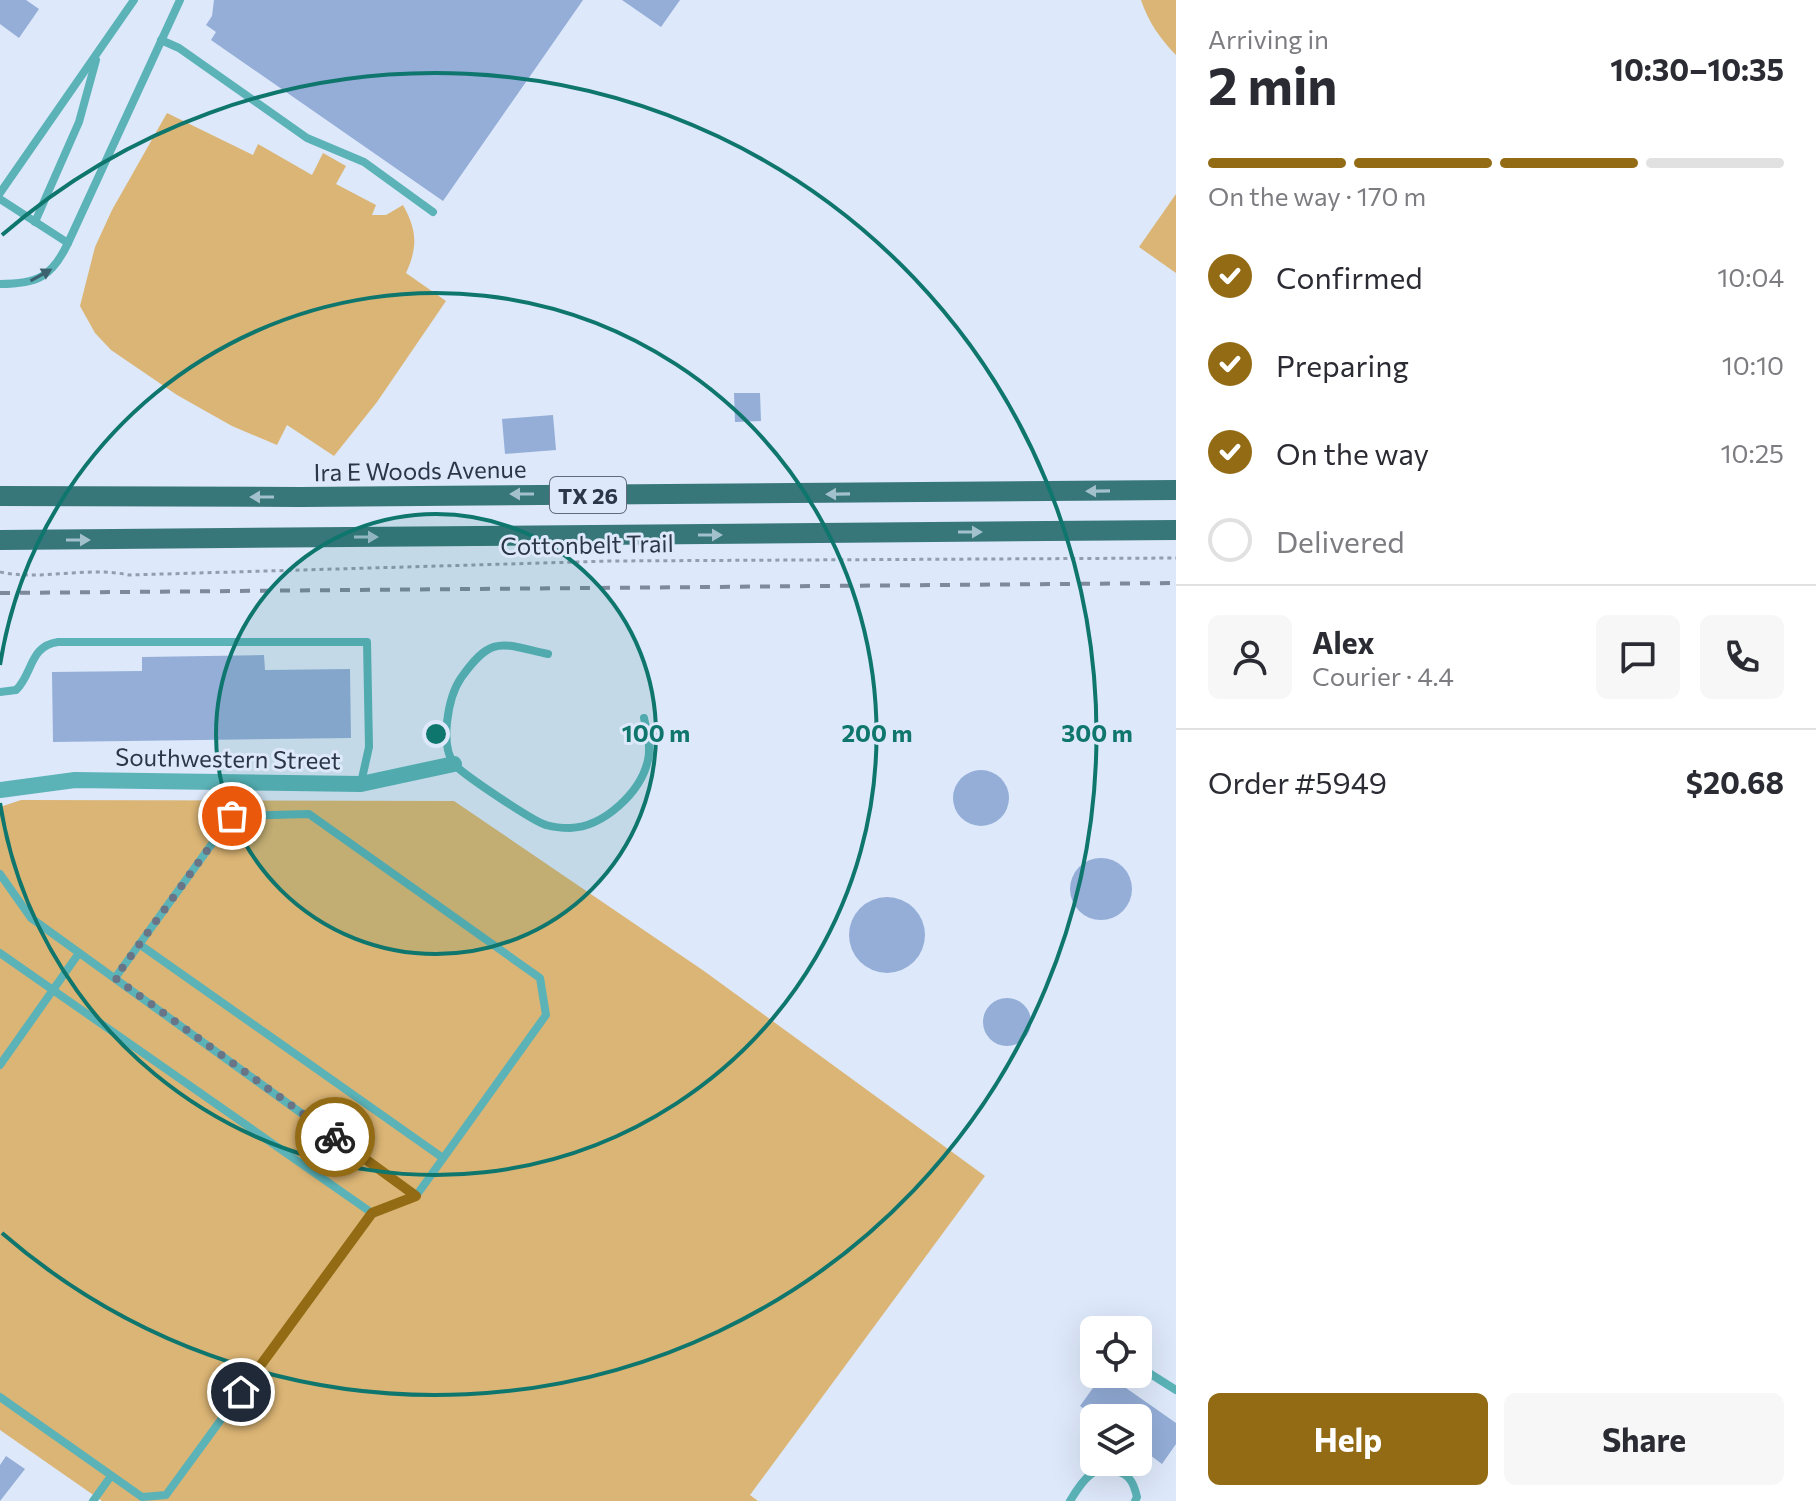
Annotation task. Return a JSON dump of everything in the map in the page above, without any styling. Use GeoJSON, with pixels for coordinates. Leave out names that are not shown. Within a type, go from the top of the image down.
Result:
{"type":"FeatureCollection","features":[{"type":"Feature","properties":{"kind":"main road"},"geometry":{"type":"LineString","coordinates":[[0,483],[34,497]]}},
{"type":"Feature","properties":{"kind":"main road","name":"Ira E Woods Avenue"},"geometry":{"type":"LineString","coordinates":[[0,496],[806,495],[1176,490]]}},
{"type":"Feature","properties":{"kind":"main road","name":"TX 26"},"geometry":{"type":"LineString","coordinates":[[0,540],[1176,530]]}},
{"type":"Feature","properties":{"kind":"street","name":"Southwestern Street"},"geometry":{"type":"LineString","coordinates":[[0,790],[75,780],[361,784],[454,764]]}},
{"type":"Feature","properties":{"kind":"lane"},"geometry":{"type":"LineString","coordinates":[[68,243],[0,196],[134,0]]}},
{"type":"Feature","properties":{"kind":"lane"},"geometry":{"type":"LineString","coordinates":[[0,284],[39,280],[52,271],[68,243],[180,0]]}},
{"type":"Feature","properties":{"kind":"lane"},"geometry":{"type":"LineString","coordinates":[[161,40],[179,48],[307,138],[364,162],[433,212]]}},
{"type":"Feature","properties":{"kind":"lane"},"geometry":{"type":"LineString","coordinates":[[35,222],[79,122],[98,51]]}},
{"type":"Feature","properties":{"kind":"lane"},"geometry":{"type":"LineString","coordinates":[[0,692],[16,690],[40,649],[58,642],[367,642],[369,747],[361,784]]}},
{"type":"Feature","properties":{"kind":"lane"},"geometry":{"type":"LineString","coordinates":[[548,654],[500,643],[480,653],[458,682],[447,715],[446,738],[454,764],[515,808],[544,825],[572,828],[606,816],[623,803],[637,785],[648,760],[649,740],[644,718]]}},
{"type":"Feature","properties":{"kind":"lane"},"geometry":{"type":"LineString","coordinates":[[0,1397],[142,1497],[166,1495],[372,1213],[416,1196],[546,1015],[540,978],[309,814],[232,816],[115,978]]}},
{"type":"Feature","properties":{"kind":"lane"},"geometry":{"type":"LineString","coordinates":[[0,874],[31,918],[416,1196]]}},
{"type":"Feature","properties":{"kind":"lane"},"geometry":{"type":"LineString","coordinates":[[139,944],[443,1158]]}},
{"type":"Feature","properties":{"kind":"lane"},"geometry":{"type":"LineString","coordinates":[[0,953],[372,1213]]}},
{"type":"Feature","properties":{"kind":"lane"},"geometry":{"type":"LineString","coordinates":[[0,1065],[79,953]]}},
{"type":"Feature","properties":{"kind":"lane"},"geometry":{"type":"LineString","coordinates":[[1152,1375],[1176,1390]]}},
{"type":"Feature","properties":{"kind":"lane"},"geometry":{"type":"LineString","coordinates":[[1070,1501],[1097,1468],[1108,1468],[1125,1474],[1134,1484],[1135,1501]]}},
{"type":"Feature","properties":{"kind":"lane"},"geometry":{"type":"LineString","coordinates":[[93,1501],[111,1476]]}},
{"type":"Feature","properties":{"kind":"path","name":"Cottonbelt Trail"},"geometry":{"type":"LineString","coordinates":[[0,572],[28,575],[110,571],[129,575],[611,561],[1176,558]]}},
{"type":"Feature","properties":{"kind":"shaded area"},"geometry":{"type":"Polygon","coordinates":[[[1141,0],[1176,0],[1176,55],[1155,29],[1141,0]]]}},
{"type":"Feature","properties":{"kind":"shaded area"},"geometry":{"type":"Polygon","coordinates":[[[167,113],[253,155],[258,144],[312,175],[323,153],[346,166],[336,184],[376,205],[372,215],[386,215],[403,205],[408,214],[414,239],[413,255],[406,273],[446,301],[377,402],[334,456],[287,425],[277,445],[232,426],[177,395],[111,350],[95,333],[80,306],[95,247],[112,210],[167,113]]]}},
{"type":"Feature","properties":{"kind":"shaded area"},"geometry":{"type":"Polygon","coordinates":[[[1176,194],[1176,273],[1139,247],[1176,194]]]}},
{"type":"Feature","properties":{"kind":"shaded area"},"geometry":{"type":"Polygon","coordinates":[[[21,800],[454,801],[704,971],[985,1176],[750,1495],[758,1501],[102,1501],[0,1430],[0,807],[21,800]]]}},
{"type":"Feature","properties":{"kind":"building"},"geometry":{"type":"Polygon","coordinates":[[[0,0],[26,0],[39,9],[19,38],[0,24],[0,0]]]}},
{"type":"Feature","properties":{"kind":"building"},"geometry":{"type":"Polygon","coordinates":[[[214,0],[583,0],[443,201],[211,40],[216,32],[206,25],[212,16],[214,0]]]}},
{"type":"Feature","properties":{"kind":"building"},"geometry":{"type":"Polygon","coordinates":[[[622,0],[680,0],[661,27],[622,0]]]}},
{"type":"Feature","properties":{"kind":"building"},"geometry":{"type":"Polygon","coordinates":[[[734,393],[760,393],[761,421],[735,422],[734,393]]]}},
{"type":"Feature","properties":{"kind":"building"},"geometry":{"type":"Polygon","coordinates":[[[553,415],[556,450],[505,454],[502,419],[553,415]]]}},
{"type":"Feature","properties":{"kind":"building"},"geometry":{"type":"Polygon","coordinates":[[[264,655],[265,670],[350,669],[351,738],[53,742],[52,672],[142,671],[142,657],[264,655]]]}},
{"type":"Feature","properties":{"kind":"building"},"geometry":{"type":"Polygon","coordinates":[[[981,770],[1001,778],[1009,798],[1001,818],[981,826],[961,818],[953,798],[961,778],[981,770]]]}},
{"type":"Feature","properties":{"kind":"building"},"geometry":{"type":"Polygon","coordinates":[[[1095,858],[1107,858],[1123,867],[1130,877],[1130,901],[1123,911],[1107,920],[1095,920],[1075,906],[1070,895],[1070,883],[1084,863],[1095,858]]]}},
{"type":"Feature","properties":{"kind":"building"},"geometry":{"type":"Polygon","coordinates":[[[887,897],[902,900],[914,908],[922,920],[925,935],[922,950],[914,962],[902,970],[887,973],[872,970],[860,962],[852,950],[849,935],[852,920],[860,908],[872,900],[887,897]]]}},
{"type":"Feature","properties":{"kind":"building"},"geometry":{"type":"Polygon","coordinates":[[[1007,998],[1024,1005],[1031,1022],[1024,1039],[1007,1046],[990,1039],[983,1022],[990,1005],[1007,998]]]}},
{"type":"Feature","properties":{"kind":"building"},"geometry":{"type":"Polygon","coordinates":[[[1093,1388],[1126,1388],[1149,1404],[1081,1404],[1093,1388]]]}},
{"type":"Feature","properties":{"kind":"building"},"geometry":{"type":"Polygon","coordinates":[[[1152,1406],[1176,1423],[1176,1444],[1162,1464],[1152,1456],[1152,1406]]]}},
{"type":"Feature","properties":{"kind":"building"},"geometry":{"type":"Polygon","coordinates":[[[6,1456],[25,1469],[0,1501],[0,1465],[6,1456]]]}},
{"type":"Feature","properties":{"kind":"railway"},"geometry":{"type":"LineString","coordinates":[[0,593],[1176,583]]}},
{"type":"Feature","properties":{"kind":"way so far"},"geometry":{"type":"LineString","coordinates":[[232,816],[115,978],[335,1137]]}},
{"type":"Feature","properties":{"kind":"route"},"geometry":{"type":"LineString","coordinates":[[241,1392],[372,1213],[416,1196],[335,1137]]}}]}
